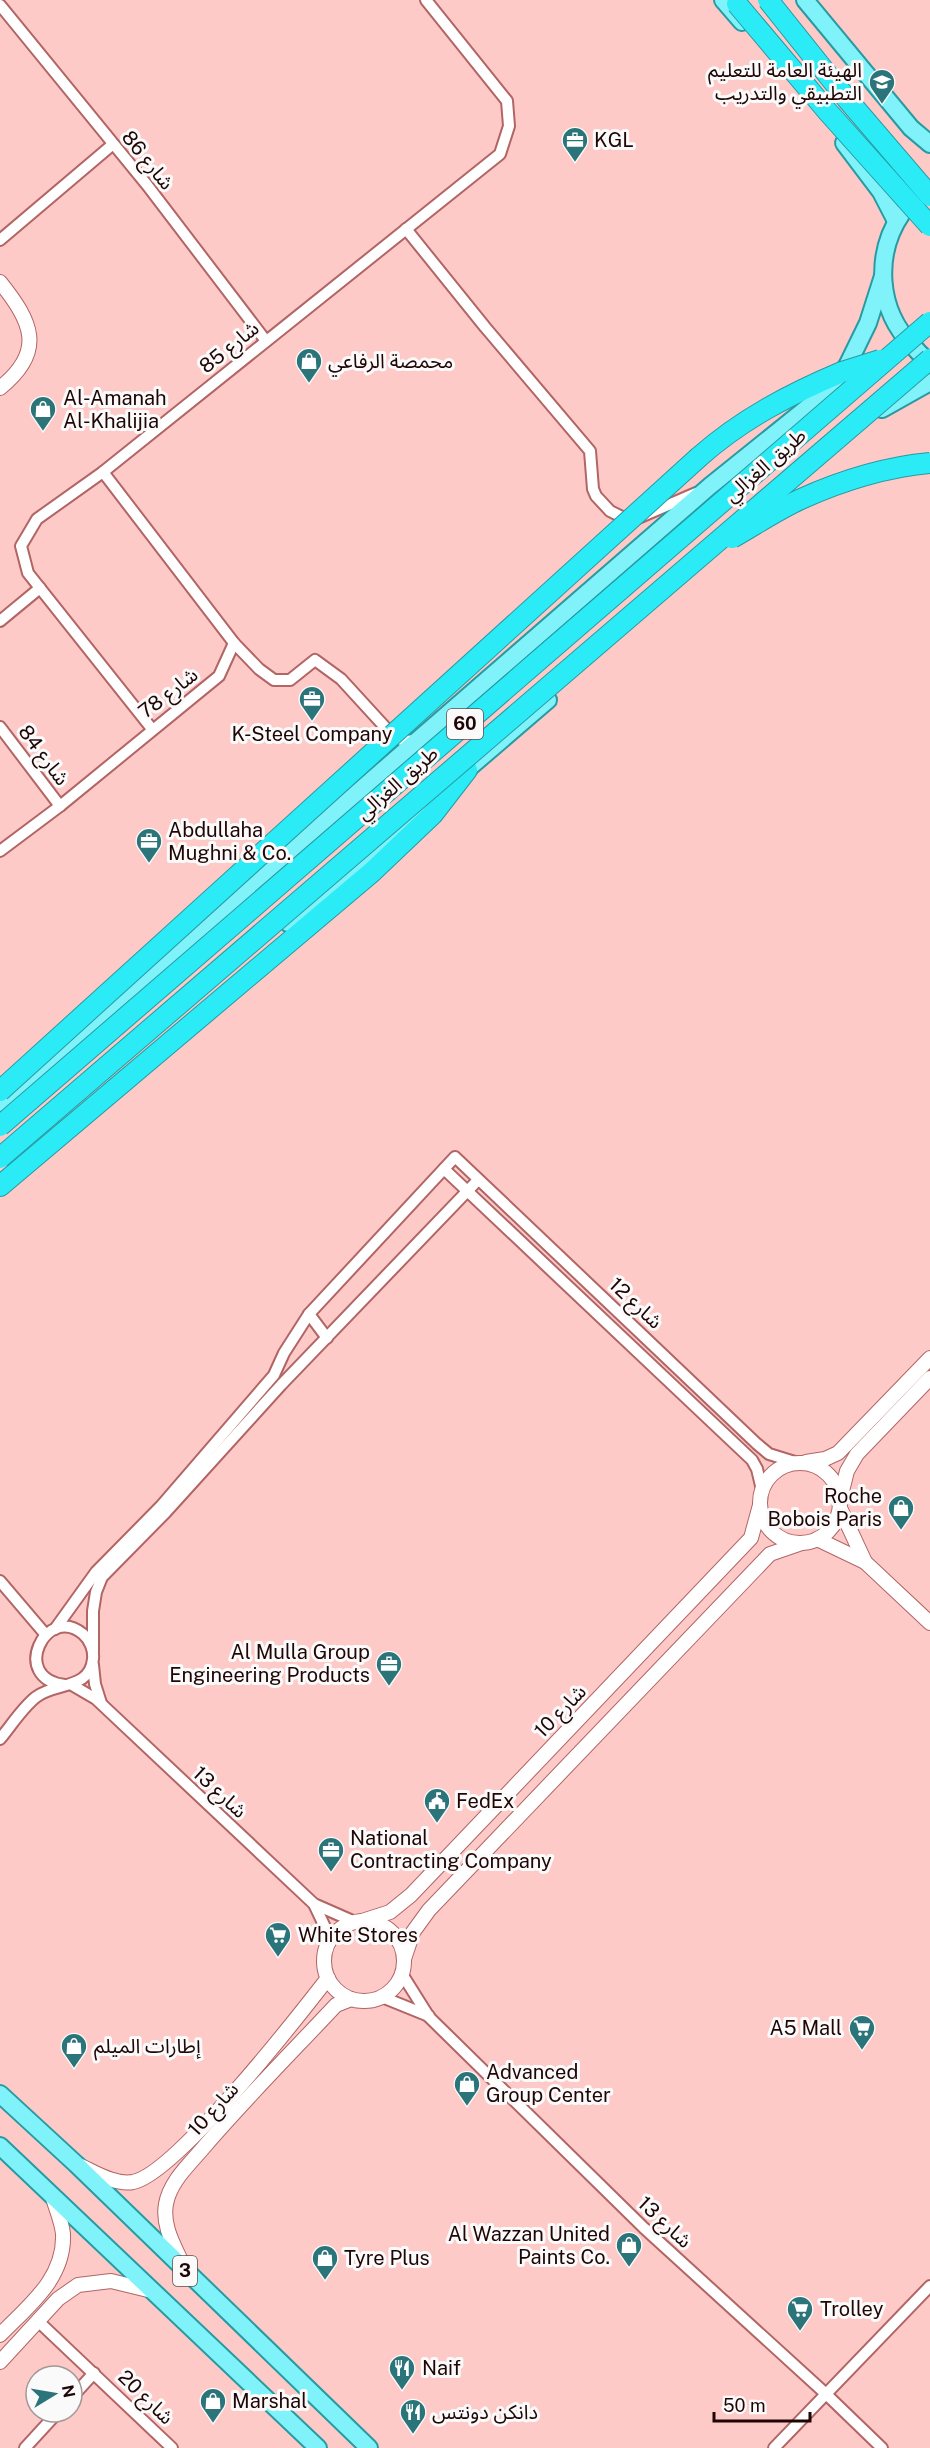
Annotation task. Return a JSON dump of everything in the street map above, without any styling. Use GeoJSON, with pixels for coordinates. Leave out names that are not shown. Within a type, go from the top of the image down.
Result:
{"type":"FeatureCollection","features":[{"type":"Feature","properties":{"kind":"highway"},"geometry":{"type":"LineString","coordinates":[[734,0],[828,112],[930,226]]}},
{"type":"Feature","properties":{"kind":"highway"},"geometry":{"type":"LineString","coordinates":[[768,0],[847,99],[930,196]]}},
{"type":"Feature","properties":{"kind":"highway","name":"طريق الغزالي"},"geometry":{"type":"LineString","coordinates":[[0,1126],[930,322]]}},
{"type":"Feature","properties":{"kind":"highway"},"geometry":{"type":"LineString","coordinates":[[0,1091],[717,440],[758,412],[802,388],[888,357],[930,350]]}},
{"type":"Feature","properties":{"kind":"highway","name":"طريق الغزالي"},"geometry":{"type":"LineString","coordinates":[[0,1158],[930,360]]}},
{"type":"Feature","properties":{"kind":"highway"},"geometry":{"type":"LineString","coordinates":[[694,561],[800,500],[853,480],[907,465],[930,463]]}},
{"type":"Feature","properties":{"kind":"highway"},"geometry":{"type":"LineString","coordinates":[[0,1186],[372,872],[433,814],[467,770]]}},
{"type":"Feature","properties":{"kind":"main road"},"geometry":{"type":"LineString","coordinates":[[723,0],[862,165],[881,192],[896,221]]}},
{"type":"Feature","properties":{"kind":"main road"},"geometry":{"type":"LineString","coordinates":[[806,0],[911,128],[930,144]]}},
{"type":"Feature","properties":{"kind":"main road"},"geometry":{"type":"LineString","coordinates":[[930,185],[915,197],[896,221],[886,248],[883,276],[885,296],[895,323],[903,336],[930,360]]}},
{"type":"Feature","properties":{"kind":"main road","name":"طريق الغزالي"},"geometry":{"type":"LineString","coordinates":[[0,1103],[710,486],[833,387],[848,364],[868,323],[883,276]]}},
{"type":"Feature","properties":{"kind":"main road","name":"طريق الغزالي"},"geometry":{"type":"LineString","coordinates":[[0,1170],[467,770],[888,404],[930,382]]}},
{"type":"Feature","properties":{"kind":"main road","name":"3"},"geometry":{"type":"LineString","coordinates":[[2,2098],[76,2164],[369,2448]]}},
{"type":"Feature","properties":{"kind":"main road","name":"3"},"geometry":{"type":"LineString","coordinates":[[0,2146],[318,2448]]}},
{"type":"Feature","properties":{"kind":"street","name":"شارع 85"},"geometry":{"type":"LineString","coordinates":[[152,729],[28,573],[21,546],[37,519],[103,472],[500,154],[509,126],[507,101],[426,0]]}},
{"type":"Feature","properties":{"kind":"street","name":"شارع 86"},"geometry":{"type":"LineString","coordinates":[[0,5],[112,145],[147,185],[266,341]]}},
{"type":"Feature","properties":{"kind":"street"},"geometry":{"type":"LineString","coordinates":[[0,240],[112,145]]}},
{"type":"Feature","properties":{"kind":"street"},"geometry":{"type":"LineString","coordinates":[[406,229],[484,327],[590,451],[592,482],[596,496],[610,511],[626,519],[638,518],[710,486]]}},
{"type":"Feature","properties":{"kind":"street"},"geometry":{"type":"LineString","coordinates":[[0,282],[25,317],[29,333],[29,348],[24,363],[15,376],[0,388]]}},
{"type":"Feature","properties":{"kind":"street"},"geometry":{"type":"LineString","coordinates":[[103,472],[234,643],[259,669],[274,680],[290,680],[315,660],[341,679],[395,738],[405,741],[417,740]]}},
{"type":"Feature","properties":{"kind":"street"},"geometry":{"type":"LineString","coordinates":[[0,621],[40,588]]}},
{"type":"Feature","properties":{"kind":"street","name":"شارع 78"},"geometry":{"type":"LineString","coordinates":[[0,851],[60,806],[219,676],[234,643]]}},
{"type":"Feature","properties":{"kind":"street","name":"شارع 84"},"geometry":{"type":"LineString","coordinates":[[0,727],[60,806]]}},
{"type":"Feature","properties":{"kind":"street","name":"شارع 12"},"geometry":{"type":"LineString","coordinates":[[762,1490],[757,1469],[752,1460],[444,1169],[455,1158],[757,1444],[769,1454],[801,1463]]}},
{"type":"Feature","properties":{"kind":"street"},"geometry":{"type":"LineString","coordinates":[[35,1698],[40,1671],[36,1656],[37,1648],[96,1572],[160,1506],[274,1375],[284,1353],[309,1314],[444,1169]]}},
{"type":"Feature","properties":{"kind":"street"},"geometry":{"type":"LineString","coordinates":[[103,1706],[95,1684],[93,1656],[93,1611],[96,1592],[102,1577],[166,1512],[280,1385],[478,1180]]}},
{"type":"Feature","properties":{"kind":"street"},"geometry":{"type":"LineString","coordinates":[[309,1314],[327,1338]]}},
{"type":"Feature","properties":{"kind":"street"},"geometry":{"type":"LineString","coordinates":[[802,1543],[790,1542],[778,1537],[763,1518],[760,1506],[762,1490],[767,1479],[786,1465],[825,1459],[838,1453],[930,1358]]}},
{"type":"Feature","properties":{"kind":"street"},"geometry":{"type":"LineString","coordinates":[[404,1959],[400,1944],[391,1931],[378,1923],[359,1921],[335,1934],[327,1947],[325,1963],[328,1978],[338,1991],[351,1999],[366,2001],[381,1997],[394,1988],[402,1974],[404,1959],[413,1932],[429,1910],[770,1554],[817,1539],[828,1532],[836,1521],[847,1471],[856,1454],[930,1378]]}},
{"type":"Feature","properties":{"kind":"street"},"geometry":{"type":"LineString","coordinates":[[801,1463],[825,1472],[833,1480],[840,1505],[865,1562]]}},
{"type":"Feature","properties":{"kind":"street","name":"شارع 10"},"geometry":{"type":"LineString","coordinates":[[359,1921],[390,1912],[411,1895],[751,1538],[760,1506]]}},
{"type":"Feature","properties":{"kind":"street"},"geometry":{"type":"LineString","coordinates":[[817,1539],[865,1562],[930,1623]]}},
{"type":"Feature","properties":{"kind":"street"},"geometry":{"type":"LineString","coordinates":[[0,1581],[50,1632]]}},
{"type":"Feature","properties":{"kind":"street"},"geometry":{"type":"LineString","coordinates":[[0,1739],[35,1698],[49,1690],[68,1685],[86,1676],[93,1656],[83,1634],[75,1629],[65,1628],[50,1632]]}},
{"type":"Feature","properties":{"kind":"street"},"geometry":{"type":"LineString","coordinates":[[40,1671],[51,1682],[68,1685]]}},
{"type":"Feature","properties":{"kind":"street","name":"شارع 13"},"geometry":{"type":"LineString","coordinates":[[68,1685],[88,1693],[103,1706],[314,1904],[324,1924],[327,1947]]}},
{"type":"Feature","properties":{"kind":"street","name":"شارع 13"},"geometry":{"type":"LineString","coordinates":[[314,1904],[359,1921]]}},
{"type":"Feature","properties":{"kind":"street","name":"شارع 13"},"geometry":{"type":"LineString","coordinates":[[402,1974],[429,2016],[644,2228],[882,2448]]}},
{"type":"Feature","properties":{"kind":"street","name":"شارع 10"},"geometry":{"type":"LineString","coordinates":[[76,2164],[118,2181],[130,2182],[157,2170],[213,2114],[268,2053],[328,1978]]}},
{"type":"Feature","properties":{"kind":"street","name":"شارع 13"},"geometry":{"type":"LineString","coordinates":[[381,1997],[429,2016]]}},
{"type":"Feature","properties":{"kind":"street","name":"شارع 10"},"geometry":{"type":"LineString","coordinates":[[186,2272],[166,2225],[166,2203],[176,2181],[224,2124],[336,2006],[351,1999]]}},
{"type":"Feature","properties":{"kind":"street"},"geometry":{"type":"LineString","coordinates":[[0,2335],[55,2275],[60,2261],[63,2234],[53,2198]]}},
{"type":"Feature","properties":{"kind":"street"},"geometry":{"type":"LineString","coordinates":[[0,2362],[58,2299],[78,2285],[111,2281],[152,2291]]}},
{"type":"Feature","properties":{"kind":"street"},"geometry":{"type":"LineString","coordinates":[[774,2448],[930,2286]]}},
{"type":"Feature","properties":{"kind":"street","name":"شارع 20"},"geometry":{"type":"LineString","coordinates":[[39,2322],[172,2448]]}},
{"type":"Feature","properties":{"kind":"street","name":"شارع 20"},"geometry":{"type":"LineString","coordinates":[[84,2384],[94,2373]]}},
{"type":"Feature","properties":{"kind":"street"},"geometry":{"type":"LineString","coordinates":[[25,2448],[47,2424]]}},
{"type":"Feature","properties":{"kind":"place","name":"الهيئة العامة للتعليم التطبيقي والتدريب"},"geometry":{"type":"Point","coordinates":[882,105]}},
{"type":"Feature","properties":{"kind":"place","name":"KGL"},"geometry":{"type":"Point","coordinates":[575,163]}},
{"type":"Feature","properties":{"kind":"place","name":"محمصة الرفاعي"},"geometry":{"type":"Point","coordinates":[309,384]}},
{"type":"Feature","properties":{"kind":"place","name":"Al-Amanah Al-Khalijia"},"geometry":{"type":"Point","coordinates":[43,432]}},
{"type":"Feature","properties":{"kind":"place","name":"K-Steel Company"},"geometry":{"type":"Point","coordinates":[312,722]}},
{"type":"Feature","properties":{"kind":"place","name":"Abdullaha Mughni & Co."},"geometry":{"type":"Point","coordinates":[149,864]}},
{"type":"Feature","properties":{"kind":"place","name":"Roche Bobois Paris"},"geometry":{"type":"Point","coordinates":[901,1531]}},
{"type":"Feature","properties":{"kind":"place","name":"Al Mulla Group Engineering Products"},"geometry":{"type":"Point","coordinates":[389,1687]}},
{"type":"Feature","properties":{"kind":"place","name":"FedEx"},"geometry":{"type":"Point","coordinates":[437,1824]}},
{"type":"Feature","properties":{"kind":"place","name":"National Contracting Company"},"geometry":{"type":"Point","coordinates":[331,1873]}},
{"type":"Feature","properties":{"kind":"place","name":"White Stores"},"geometry":{"type":"Point","coordinates":[278,1958]}},
{"type":"Feature","properties":{"kind":"place","name":"A5 Mall"},"geometry":{"type":"Point","coordinates":[862,2051]}},
{"type":"Feature","properties":{"kind":"place","name":"إطارات الميلم"},"geometry":{"type":"Point","coordinates":[74,2069]}},
{"type":"Feature","properties":{"kind":"place","name":"Advanced Group Center"},"geometry":{"type":"Point","coordinates":[467,2107]}},
{"type":"Feature","properties":{"kind":"place","name":"Al Wazzan United Paints Co."},"geometry":{"type":"Point","coordinates":[629,2268]}},
{"type":"Feature","properties":{"kind":"place","name":"Tyre Plus"},"geometry":{"type":"Point","coordinates":[325,2281]}},
{"type":"Feature","properties":{"kind":"place","name":"Trolley"},"geometry":{"type":"Point","coordinates":[800,2332]}},
{"type":"Feature","properties":{"kind":"place","name":"Naif"},"geometry":{"type":"Point","coordinates":[402,2391]}},
{"type":"Feature","properties":{"kind":"place","name":"Marshal"},"geometry":{"type":"Point","coordinates":[213,2424]}},
{"type":"Feature","properties":{"kind":"place","name":"دانكن دونتس"},"geometry":{"type":"Point","coordinates":[413,2435]}}]}
